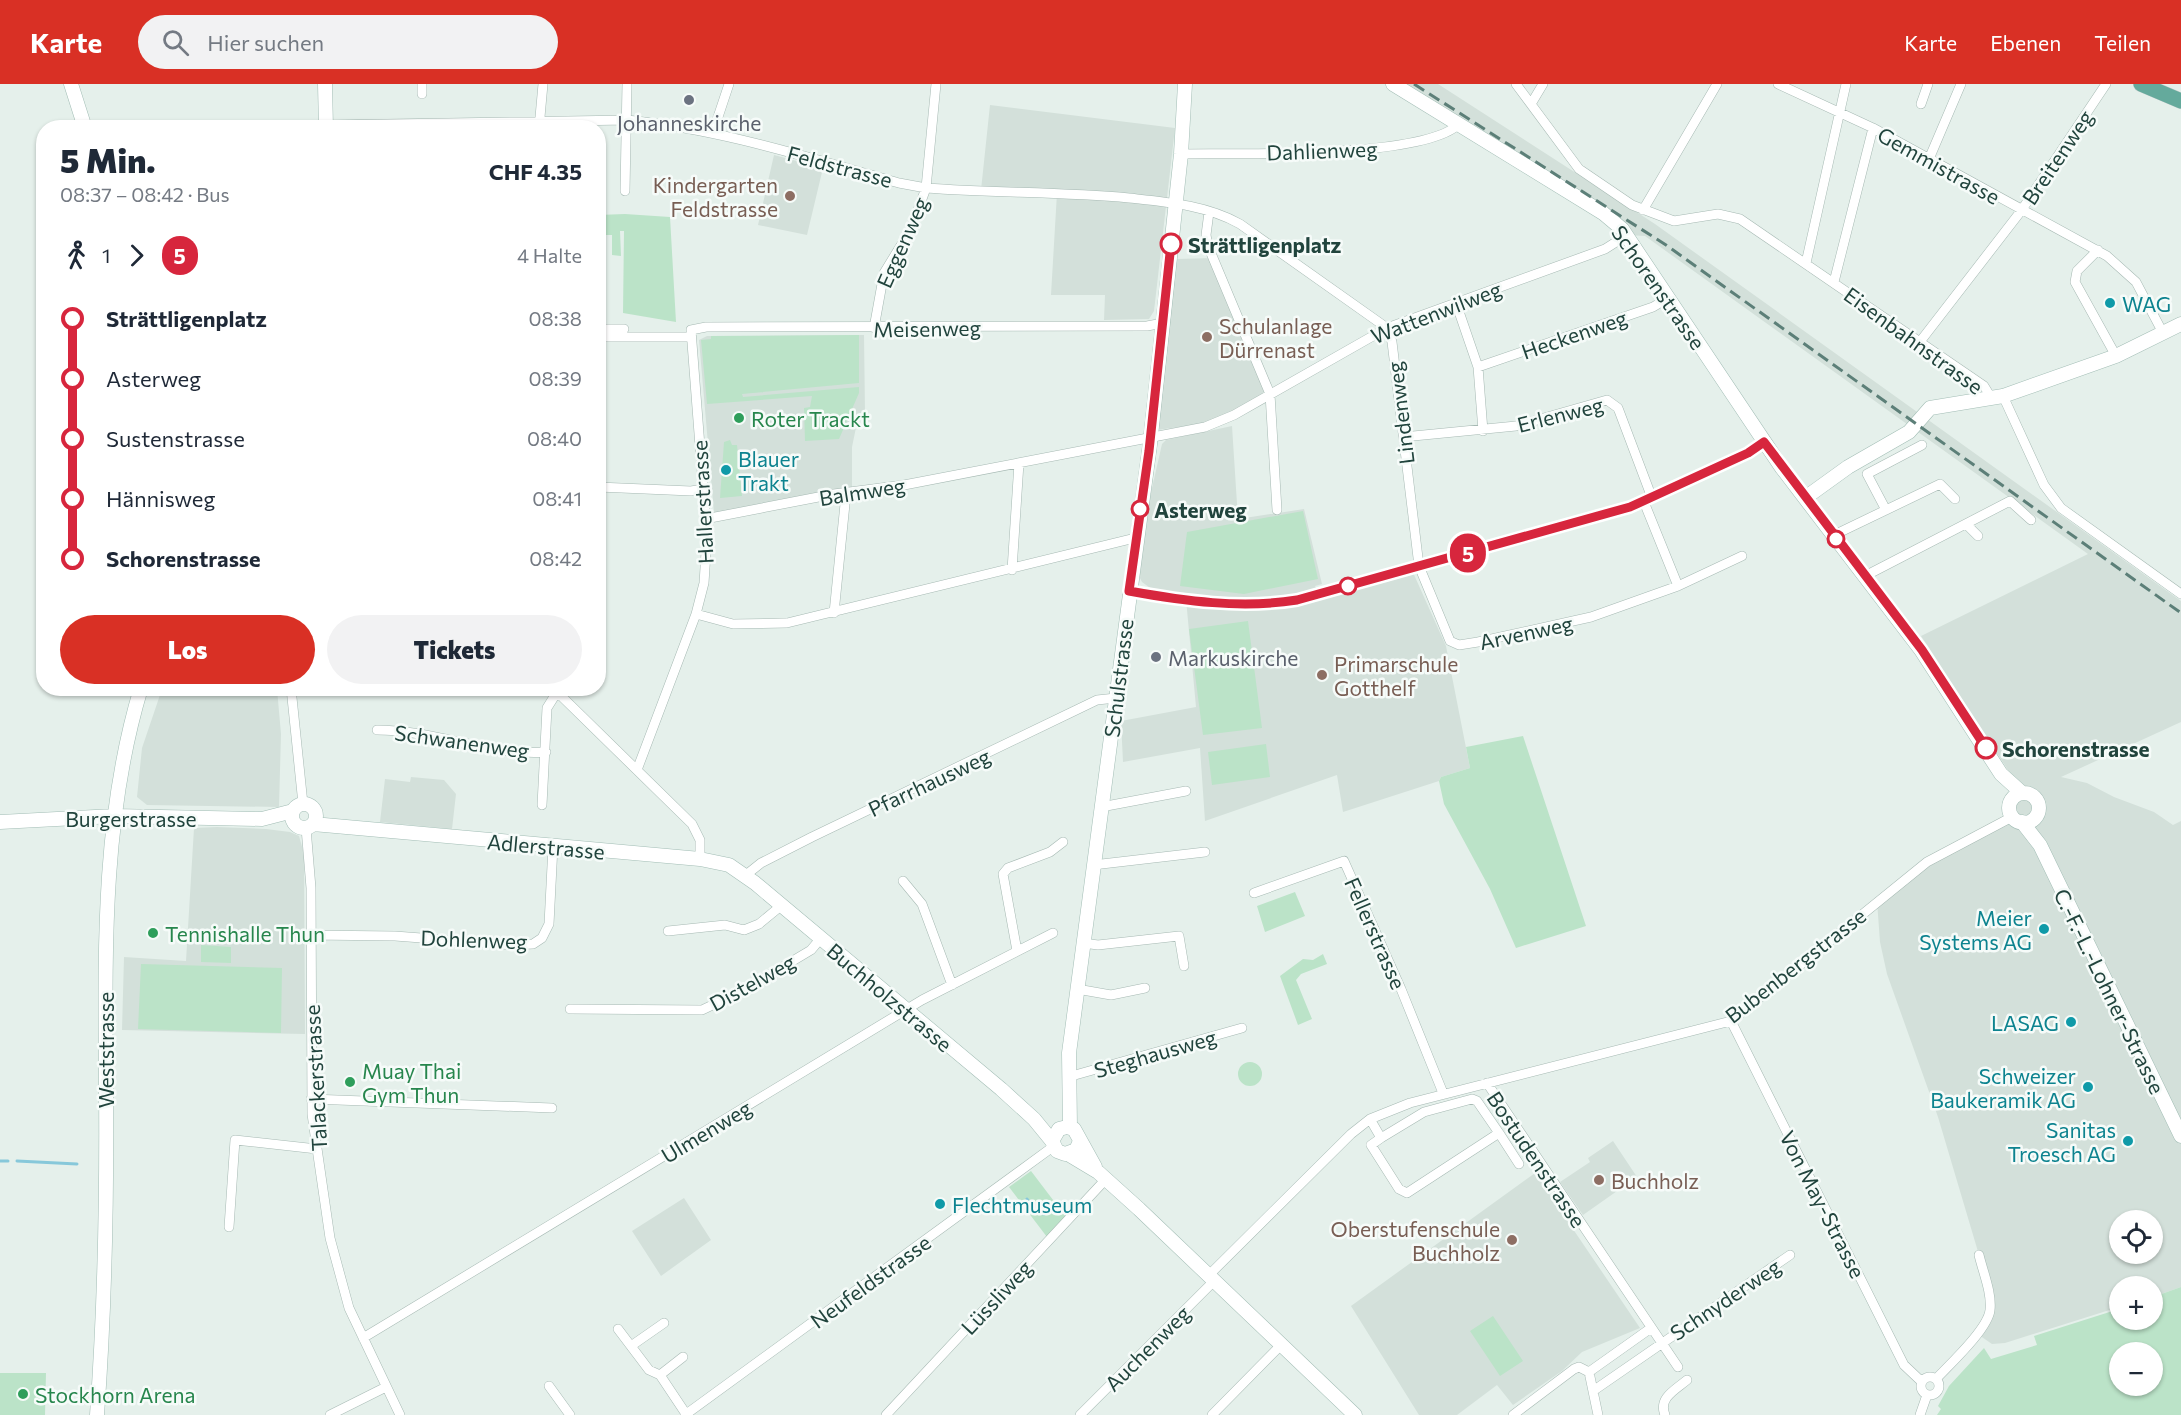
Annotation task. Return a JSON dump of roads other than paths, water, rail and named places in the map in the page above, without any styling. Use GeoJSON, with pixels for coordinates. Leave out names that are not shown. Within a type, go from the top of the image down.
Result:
{"type":"FeatureCollection","features":[{"type":"Feature","properties":{"kind":"main road"},"geometry":{"type":"LineString","coordinates":[[2141,84],[2181,101]]}},
{"type":"Feature","properties":{"kind":"street"},"geometry":{"type":"LineString","coordinates":[[71,84],[82,120]]}},
{"type":"Feature","properties":{"kind":"street"},"geometry":{"type":"LineString","coordinates":[[325,84],[326,120]]}},
{"type":"Feature","properties":{"kind":"street"},"geometry":{"type":"LineString","coordinates":[[422,84],[422,94]]}},
{"type":"Feature","properties":{"kind":"street"},"geometry":{"type":"LineString","coordinates":[[539,120],[543,84]]}},
{"type":"Feature","properties":{"kind":"street"},"geometry":{"type":"LineString","coordinates":[[625,191],[627,84]]}},
{"type":"Feature","properties":{"kind":"street"},"geometry":{"type":"LineString","coordinates":[[713,132],[729,84]]}},
{"type":"Feature","properties":{"kind":"street","name":"Eggenweg"},"geometry":{"type":"LineString","coordinates":[[874,328],[884,273],[911,229],[926,188],[936,84]]}},
{"type":"Feature","properties":{"kind":"street","name":"Schulstrasse"},"geometry":{"type":"LineString","coordinates":[[1059,1136],[1071,1119],[1068,1077],[1077,989],[1087,943],[1093,865],[1150,436],[1181,154],[1185,84]]}},
{"type":"Feature","properties":{"kind":"street","name":"Schorenstrasse"},"geometry":{"type":"LineString","coordinates":[[1393,84],[1604,213],[1627,235],[1764,442],[1937,673],[2001,774],[2015,814]]}},
{"type":"Feature","properties":{"kind":"street","name":"Eisenbahnstrasse"},"geometry":{"type":"LineString","coordinates":[[1516,84],[1579,169],[1643,210],[1674,221],[1718,214],[1730,215],[1834,282],[1984,386],[1998,397],[2044,485],[2061,508],[2181,594]]}},
{"type":"Feature","properties":{"kind":"street"},"geometry":{"type":"LineString","coordinates":[[1531,104],[1543,84]]}},
{"type":"Feature","properties":{"kind":"street"},"geometry":{"type":"LineString","coordinates":[[1643,210],[1717,84]]}},
{"type":"Feature","properties":{"kind":"street","name":"Gemmistrasse"},"geometry":{"type":"LineString","coordinates":[[1778,84],[1873,128],[2021,211],[2098,250],[2136,282],[2163,333]]}},
{"type":"Feature","properties":{"kind":"street"},"geometry":{"type":"LineString","coordinates":[[1806,264],[1846,84]]}},
{"type":"Feature","properties":{"kind":"street"},"geometry":{"type":"LineString","coordinates":[[1921,104],[1928,84]]}},
{"type":"Feature","properties":{"kind":"street"},"geometry":{"type":"LineString","coordinates":[[1929,159],[1961,84]]}},
{"type":"Feature","properties":{"kind":"street","name":"Breitenweg"},"geometry":{"type":"LineString","coordinates":[[1919,343],[2021,211],[2106,84]]}},
{"type":"Feature","properties":{"kind":"street","name":"Feldstrasse"},"geometry":{"type":"LineString","coordinates":[[606,121],[627,120],[713,132],[899,183],[926,188],[1056,192],[1176,203]]}},
{"type":"Feature","properties":{"kind":"street","name":"Dahlienweg"},"geometry":{"type":"LineString","coordinates":[[1181,154],[1381,149],[1439,136],[1452,131],[1459,124]]}},
{"type":"Feature","properties":{"kind":"street","name":"Eisenbahnstrasse"},"geometry":{"type":"LineString","coordinates":[[1834,282],[1873,128]]}},
{"type":"Feature","properties":{"kind":"street"},"geometry":{"type":"LineString","coordinates":[[1176,203],[1240,224],[1387,328]]}},
{"type":"Feature","properties":{"kind":"street"},"geometry":{"type":"LineString","coordinates":[[1209,212],[1206,235],[1208,246],[1270,394],[1277,510]]}},
{"type":"Feature","properties":{"kind":"street","name":"Wattenwilweg"},"geometry":{"type":"LineString","coordinates":[[1150,436],[1222,421],[1387,328],[1605,249],[1627,235]]}},
{"type":"Feature","properties":{"kind":"street"},"geometry":{"type":"LineString","coordinates":[[2098,250],[2077,271],[2076,282],[2115,356]]}},
{"type":"Feature","properties":{"kind":"street","name":"Heckenweg"},"geometry":{"type":"LineString","coordinates":[[1478,367],[1653,307],[1668,298]]}},
{"type":"Feature","properties":{"kind":"street"},"geometry":{"type":"LineString","coordinates":[[1456,303],[1478,367],[1483,431]]}},
{"type":"Feature","properties":{"kind":"street","name":"Meisenweg"},"geometry":{"type":"LineString","coordinates":[[606,337],[691,333],[706,327],[1148,326],[1163,323]]}},
{"type":"Feature","properties":{"kind":"street"},"geometry":{"type":"LineString","coordinates":[[1805,498],[1848,467],[1909,432],[1930,408],[1998,397],[2115,356],[2181,324]]}},
{"type":"Feature","properties":{"kind":"street","name":"Lindenweg"},"geometry":{"type":"LineString","coordinates":[[1387,328],[1392,342],[1419,566]]}},
{"type":"Feature","properties":{"kind":"street"},"geometry":{"type":"LineString","coordinates":[[606,329],[624,329]]}},
{"type":"Feature","properties":{"kind":"street","name":"Hallerstrasse"},"geometry":{"type":"LineString","coordinates":[[637,770],[696,614],[705,572],[705,519],[691,333]]}},
{"type":"Feature","properties":{"kind":"street","name":"Erlenweg"},"geometry":{"type":"LineString","coordinates":[[1402,437],[1483,431],[1550,418],[1602,400],[1612,401],[1618,408],[1648,500]]}},
{"type":"Feature","properties":{"kind":"street","name":"Balmweg"},"geometry":{"type":"LineString","coordinates":[[705,519],[1019,463],[1150,436]]}},
{"type":"Feature","properties":{"kind":"street"},"geometry":{"type":"LineString","coordinates":[[1129,591],[1218,603],[1261,604],[1297,600],[1648,500],[1748,453],[1764,442]]}},
{"type":"Feature","properties":{"kind":"street"},"geometry":{"type":"LineString","coordinates":[[1886,510],[1867,474],[1922,445]]}},
{"type":"Feature","properties":{"kind":"street"},"geometry":{"type":"LineString","coordinates":[[1012,570],[1019,463]]}},
{"type":"Feature","properties":{"kind":"street"},"geometry":{"type":"LineString","coordinates":[[1834,535],[1940,484],[1955,499]]}},
{"type":"Feature","properties":{"kind":"street"},"geometry":{"type":"LineString","coordinates":[[606,487],[691,491],[703,489]]}},
{"type":"Feature","properties":{"kind":"street"},"geometry":{"type":"LineString","coordinates":[[834,613],[846,494]]}},
{"type":"Feature","properties":{"kind":"street"},"geometry":{"type":"LineString","coordinates":[[1648,500],[1678,586]]}},
{"type":"Feature","properties":{"kind":"street"},"geometry":{"type":"LineString","coordinates":[[1865,576],[2010,501],[2031,520]]}},
{"type":"Feature","properties":{"kind":"street"},"geometry":{"type":"LineString","coordinates":[[1966,524],[1978,536]]}},
{"type":"Feature","properties":{"kind":"street"},"geometry":{"type":"LineString","coordinates":[[696,614],[733,624],[765,625],[834,613],[1136,538]]}},
{"type":"Feature","properties":{"kind":"street"},"geometry":{"type":"LineString","coordinates":[[1919,548],[1927,558]]}},
{"type":"Feature","properties":{"kind":"street","name":"Arvenweg"},"geometry":{"type":"LineString","coordinates":[[1419,566],[1450,641],[1459,645],[1514,636],[1572,622],[1678,586],[1742,556]]}},
{"type":"Feature","properties":{"kind":"street","name":"Weststrasse"},"geometry":{"type":"LineString","coordinates":[[97,1415],[102,1330],[106,1118],[105,954],[114,816],[128,736],[139,696]]}},
{"type":"Feature","properties":{"kind":"street"},"geometry":{"type":"LineString","coordinates":[[292,696],[304,808],[316,817],[305,826],[292,821],[304,808]]}},
{"type":"Feature","properties":{"kind":"street"},"geometry":{"type":"LineString","coordinates":[[542,805],[547,708],[552,696]]}},
{"type":"Feature","properties":{"kind":"street"},"geometry":{"type":"LineString","coordinates":[[561,696],[695,829],[701,846],[700,859]]}},
{"type":"Feature","properties":{"kind":"street","name":"Pfarrhausweg"},"geometry":{"type":"LineString","coordinates":[[746,875],[761,863],[812,837],[1097,700],[1116,698]]}},
{"type":"Feature","properties":{"kind":"street","name":"Schwanenweg"},"geometry":{"type":"LineString","coordinates":[[377,730],[405,732],[500,750],[546,752]]}},
{"type":"Feature","properties":{"kind":"street","name":"Schorenstrasse"},"geometry":{"type":"LineString","coordinates":[[2001,774],[2022,793]]}},
{"type":"Feature","properties":{"kind":"street"},"geometry":{"type":"LineString","coordinates":[[1101,807],[1186,791]]}},
{"type":"Feature","properties":{"kind":"street"},"geometry":{"type":"LineString","coordinates":[[2022,793],[2030,794],[2036,800],[2037,814],[2032,820],[2015,814],[2015,796],[2022,793]]}},
{"type":"Feature","properties":{"kind":"street","name":"Burgerstrasse"},"geometry":{"type":"LineString","coordinates":[[262,819],[304,808]]}},
{"type":"Feature","properties":{"kind":"street","name":"Adlerstrasse"},"geometry":{"type":"LineString","coordinates":[[304,808],[343,825]]}},
{"type":"Feature","properties":{"kind":"street","name":"C.-F.-L.-Lohner-Strasse"},"geometry":{"type":"LineString","coordinates":[[2015,814],[2040,845],[2181,1136]]}},
{"type":"Feature","properties":{"kind":"street","name":"Bubenbergstrasse"},"geometry":{"type":"LineString","coordinates":[[1487,1083],[1731,1021],[1927,862],[2015,814]]}},
{"type":"Feature","properties":{"kind":"street","name":"C.-F.-L.-Lohner-Strasse"},"geometry":{"type":"LineString","coordinates":[[2037,814],[2040,845]]}},
{"type":"Feature","properties":{"kind":"street","name":"Burgerstrasse"},"geometry":{"type":"LineString","coordinates":[[0,822],[114,816],[262,819],[305,826]]}},
{"type":"Feature","properties":{"kind":"street","name":"Adlerstrasse"},"geometry":{"type":"LineString","coordinates":[[305,826],[343,825],[700,859],[729,865],[746,875]]}},
{"type":"Feature","properties":{"kind":"street","name":"Talackerstrasse"},"geometry":{"type":"LineString","coordinates":[[305,826],[310,859],[312,1099],[333,1255],[344,1295],[400,1415]]}},
{"type":"Feature","properties":{"kind":"street"},"geometry":{"type":"LineString","coordinates":[[1017,951],[1003,874],[1008,868],[1050,852],[1063,842]]}},
{"type":"Feature","properties":{"kind":"street","name":"Dohlenweg"},"geometry":{"type":"LineString","coordinates":[[311,936],[395,936],[513,945],[533,944],[542,938],[549,924],[553,846]]}},
{"type":"Feature","properties":{"kind":"street"},"geometry":{"type":"LineString","coordinates":[[1093,865],[1205,852]]}},
{"type":"Feature","properties":{"kind":"street","name":"Fellerstrasse"},"geometry":{"type":"LineString","coordinates":[[1254,893],[1344,861],[1401,989],[1443,1093]]}},
{"type":"Feature","properties":{"kind":"street","name":"Buchholzstrasse"},"geometry":{"type":"LineString","coordinates":[[746,875],[1034,1119],[1059,1136],[1078,1134],[1080,1141]]}},
{"type":"Feature","properties":{"kind":"street"},"geometry":{"type":"LineString","coordinates":[[903,881],[922,904],[952,985]]}},
{"type":"Feature","properties":{"kind":"street"},"geometry":{"type":"LineString","coordinates":[[668,931],[725,925],[744,930],[759,924],[782,905]]}},
{"type":"Feature","properties":{"kind":"street"},"geometry":{"type":"LineString","coordinates":[[1087,943],[1102,939],[1184,930]]}},
{"type":"Feature","properties":{"kind":"street","name":"Ulmenweg"},"geometry":{"type":"LineString","coordinates":[[363,1338],[907,1011],[1053,933]]}},
{"type":"Feature","properties":{"kind":"street"},"geometry":{"type":"LineString","coordinates":[[1087,943],[1109,944],[1179,936],[1184,966]]}},
{"type":"Feature","properties":{"kind":"street","name":"Distelweg"},"geometry":{"type":"LineString","coordinates":[[570,1009],[702,1010],[744,990],[811,950],[821,938]]}},
{"type":"Feature","properties":{"kind":"street"},"geometry":{"type":"LineString","coordinates":[[1077,989],[1111,995],[1145,988]]}},
{"type":"Feature","properties":{"kind":"street","name":"Von May-Strasse"},"geometry":{"type":"LineString","coordinates":[[1731,1021],[1904,1365],[1922,1382]]}},
{"type":"Feature","properties":{"kind":"street","name":"Steghausweg"},"geometry":{"type":"LineString","coordinates":[[1068,1077],[1242,1028]]}},
{"type":"Feature","properties":{"kind":"street","name":"Bostudenstrasse"},"geometry":{"type":"LineString","coordinates":[[1212,1278],[1351,1134],[1370,1119],[1443,1093],[1487,1083],[1661,1343]]}},
{"type":"Feature","properties":{"kind":"street"},"geometry":{"type":"LineString","coordinates":[[312,1099],[552,1108]]}},
{"type":"Feature","properties":{"kind":"street"},"geometry":{"type":"LineString","coordinates":[[1499,1133],[1407,1193],[1399,1189],[1371,1145],[1424,1112],[1465,1099],[1477,1101],[1499,1133],[1519,1164]]}},
{"type":"Feature","properties":{"kind":"street"},"geometry":{"type":"LineString","coordinates":[[1370,1119],[1381,1138]]}},
{"type":"Feature","properties":{"kind":"street"},"geometry":{"type":"LineString","coordinates":[[1059,1136],[1059,1152],[1068,1154],[1102,1176],[1355,1415]]}},
{"type":"Feature","properties":{"kind":"street","name":"Neufeldstrasse"},"geometry":{"type":"LineString","coordinates":[[618,1329],[649,1370],[660,1376],[686,1414],[1059,1136]]}},
{"type":"Feature","properties":{"kind":"street"},"geometry":{"type":"LineString","coordinates":[[229,1227],[235,1140],[317,1149]]}},
{"type":"Feature","properties":{"kind":"street"},"geometry":{"type":"LineString","coordinates":[[1068,1154],[1076,1150],[1080,1141]]}},
{"type":"Feature","properties":{"kind":"street"},"geometry":{"type":"LineString","coordinates":[[1080,1141],[1102,1176]]}},
{"type":"Feature","properties":{"kind":"street","name":"Lüssliweg"},"geometry":{"type":"LineString","coordinates":[[886,1415],[1102,1176]]}},
{"type":"Feature","properties":{"kind":"street","name":"Schnyderweg"},"geometry":{"type":"LineString","coordinates":[[1593,1391],[1790,1255]]}},
{"type":"Feature","properties":{"kind":"street"},"geometry":{"type":"LineString","coordinates":[[1936,1379],[1977,1333],[1989,1314],[1990,1302],[1979,1255]]}},
{"type":"Feature","properties":{"kind":"street","name":"Auchenweg"},"geometry":{"type":"LineString","coordinates":[[1080,1415],[1212,1278]]}},
{"type":"Feature","properties":{"kind":"street"},"geometry":{"type":"LineString","coordinates":[[631,1346],[664,1323]]}},
{"type":"Feature","properties":{"kind":"street"},"geometry":{"type":"LineString","coordinates":[[1589,1372],[1651,1328]]}},
{"type":"Feature","properties":{"kind":"street","name":"Schnyderweg"},"geometry":{"type":"LineString","coordinates":[[1661,1343],[1677,1366]]}},
{"type":"Feature","properties":{"kind":"street"},"geometry":{"type":"LineString","coordinates":[[1212,1415],[1282,1344]]}},
{"type":"Feature","properties":{"kind":"street"},"geometry":{"type":"LineString","coordinates":[[660,1376],[684,1357]]}},
{"type":"Feature","properties":{"kind":"street"},"geometry":{"type":"LineString","coordinates":[[1513,1415],[1574,1369],[1585,1368],[1589,1372],[1598,1415]]}},
{"type":"Feature","properties":{"kind":"street"},"geometry":{"type":"LineString","coordinates":[[1927,1377],[1936,1379],[1940,1384],[1938,1391],[1933,1395],[1927,1395],[1921,1388],[1922,1382],[1927,1377]]}},
{"type":"Feature","properties":{"kind":"street"},"geometry":{"type":"LineString","coordinates":[[1665,1415],[1662,1405],[1664,1399],[1687,1380]]}},
{"type":"Feature","properties":{"kind":"street"},"geometry":{"type":"LineString","coordinates":[[549,1386],[570,1415]]}},
{"type":"Feature","properties":{"kind":"street"},"geometry":{"type":"LineString","coordinates":[[330,1415],[386,1387]]}},
{"type":"Feature","properties":{"kind":"street"},"geometry":{"type":"LineString","coordinates":[[1920,1415],[1927,1395]]}},
{"type":"Feature","properties":{"kind":"waterway"},"geometry":{"type":"LineString","coordinates":[[0,1161],[8,1161]]}},
{"type":"Feature","properties":{"kind":"waterway"},"geometry":{"type":"LineString","coordinates":[[17,1161],[77,1164]]}},
{"type":"Feature","properties":{"kind":"waterway"},"geometry":{"type":"LineString","coordinates":[[1027,1199],[1035,1211],[1044,1214]]}},
{"type":"Feature","properties":{"kind":"railway"},"geometry":{"type":"LineString","coordinates":[[1414,84],[1666,245],[2181,613]]}},
{"type":"Feature","properties":{"kind":"place","name":"Johanneskirche"},"geometry":{"type":"Point","coordinates":[689,100]}},
{"type":"Feature","properties":{"kind":"place","name":"Kindergarten Feldstrasse"},"geometry":{"type":"Point","coordinates":[790,196]}},
{"type":"Feature","properties":{"kind":"place","name":"Strättligenplatz"},"geometry":{"type":"Point","coordinates":[1171,244]}},
{"type":"Feature","properties":{"kind":"place","name":"WAG"},"geometry":{"type":"Point","coordinates":[2110,303]}},
{"type":"Feature","properties":{"kind":"place","name":"Schulanlage Dürrenast"},"geometry":{"type":"Point","coordinates":[1207,337]}},
{"type":"Feature","properties":{"kind":"place","name":"Roter Trackt"},"geometry":{"type":"Point","coordinates":[739,418]}},
{"type":"Feature","properties":{"kind":"place","name":"Blauer Trakt"},"geometry":{"type":"Point","coordinates":[726,470]}},
{"type":"Feature","properties":{"kind":"place","name":"Asterweg"},"geometry":{"type":"Point","coordinates":[1140,509]}},
{"type":"Feature","properties":{"kind":"place","name":"Markuskirche"},"geometry":{"type":"Point","coordinates":[1156,657]}},
{"type":"Feature","properties":{"kind":"place","name":"Primarschule Gotthelf"},"geometry":{"type":"Point","coordinates":[1322,675]}},
{"type":"Feature","properties":{"kind":"place","name":"Schorenstrasse"},"geometry":{"type":"Point","coordinates":[1986,748]}},
{"type":"Feature","properties":{"kind":"place","name":"Meier Systems AG"},"geometry":{"type":"Point","coordinates":[2044,929]}},
{"type":"Feature","properties":{"kind":"place","name":"Tennishalle Thun"},"geometry":{"type":"Point","coordinates":[153,933]}},
{"type":"Feature","properties":{"kind":"place","name":"LASAG"},"geometry":{"type":"Point","coordinates":[2071,1022]}},
{"type":"Feature","properties":{"kind":"place","name":"Muay Thai Gym Thun"},"geometry":{"type":"Point","coordinates":[350,1082]}},
{"type":"Feature","properties":{"kind":"place","name":"Schweizer Baukeramik AG"},"geometry":{"type":"Point","coordinates":[2088,1087]}},
{"type":"Feature","properties":{"kind":"place","name":"Sanitas Troesch AG"},"geometry":{"type":"Point","coordinates":[2128,1141]}},
{"type":"Feature","properties":{"kind":"place","name":"Buchholz"},"geometry":{"type":"Point","coordinates":[1599,1180]}},
{"type":"Feature","properties":{"kind":"place","name":"Flechtmuseum"},"geometry":{"type":"Point","coordinates":[940,1204]}},
{"type":"Feature","properties":{"kind":"place","name":"Oberstufenschule Buchholz"},"geometry":{"type":"Point","coordinates":[1512,1240]}},
{"type":"Feature","properties":{"kind":"place","name":"Stockhorn Arena"},"geometry":{"type":"Point","coordinates":[23,1394]}}]}
